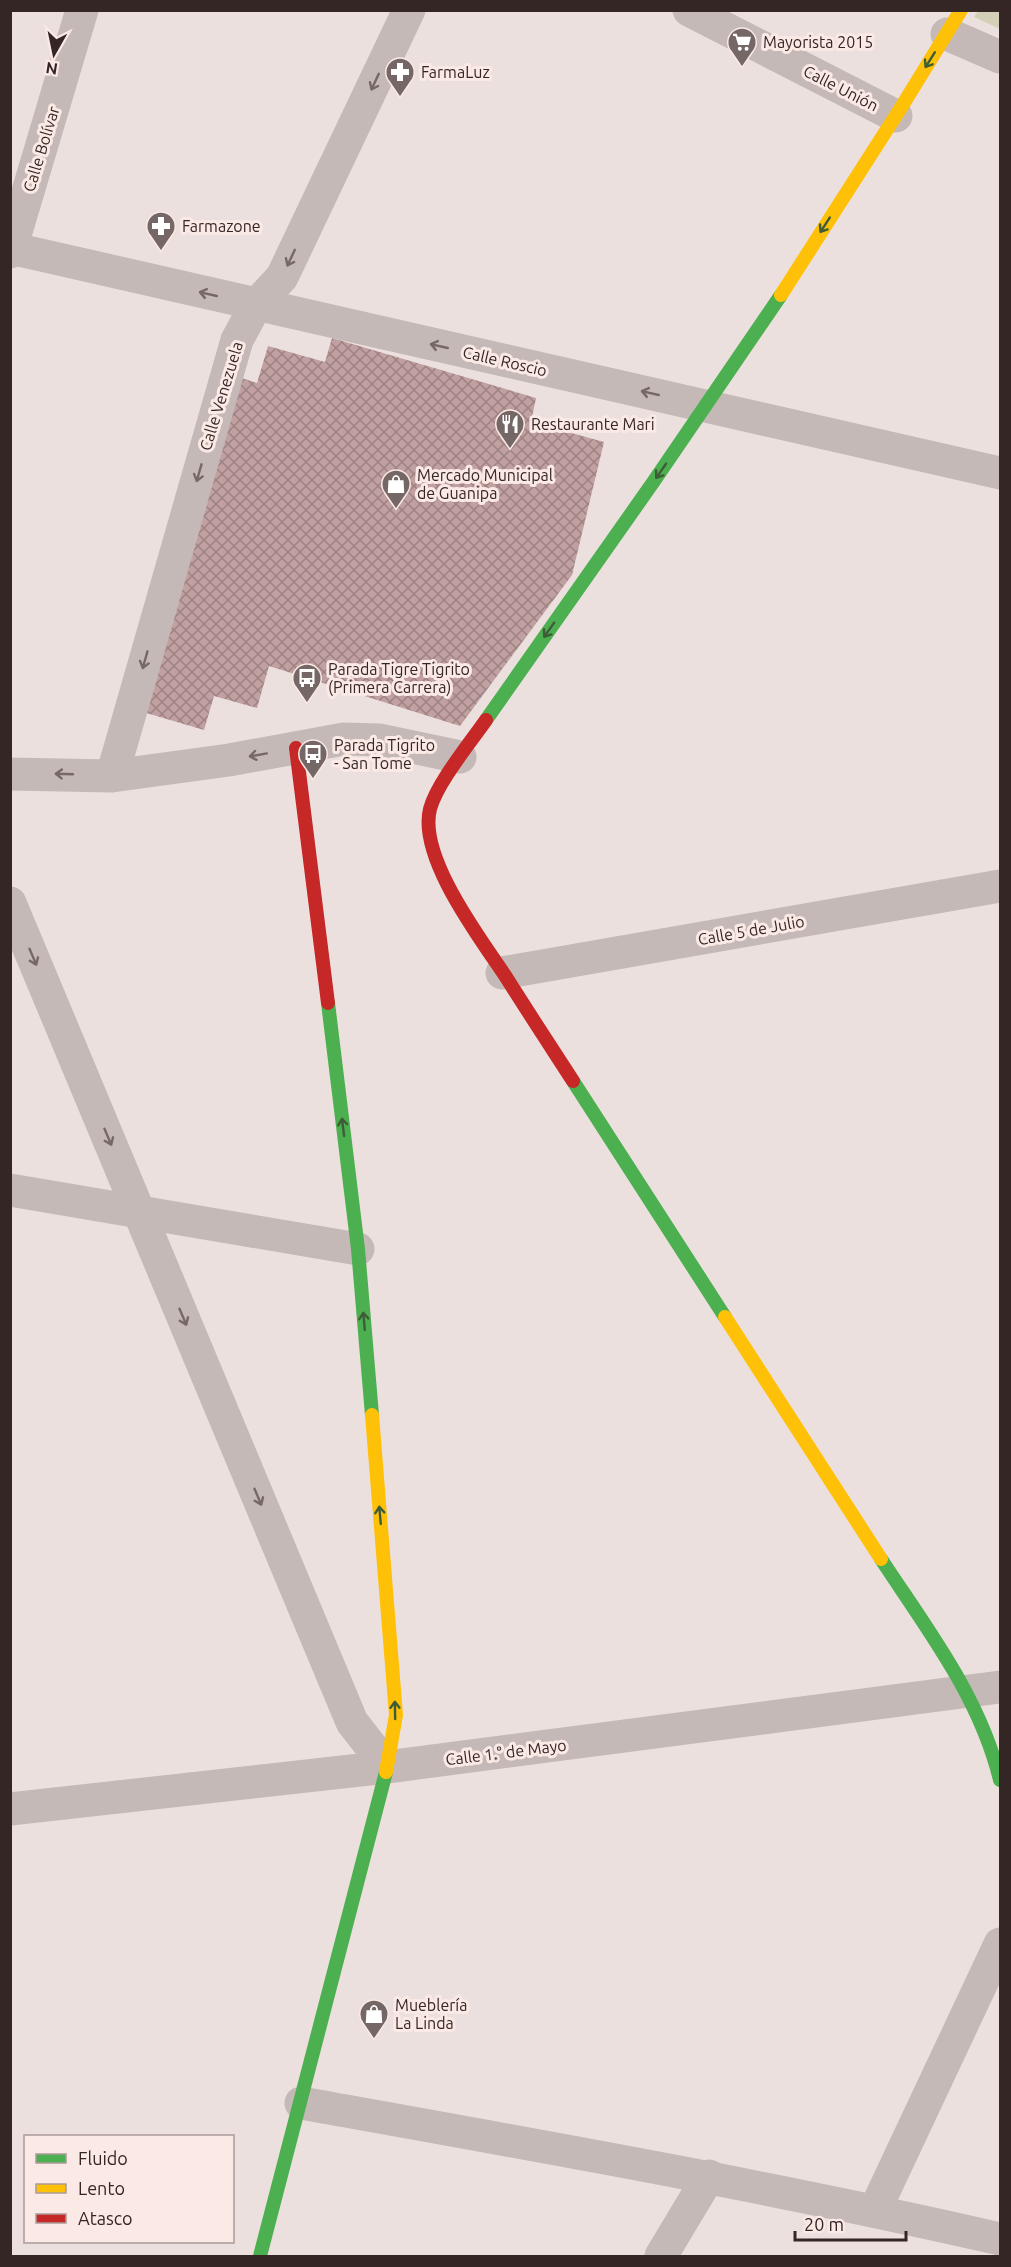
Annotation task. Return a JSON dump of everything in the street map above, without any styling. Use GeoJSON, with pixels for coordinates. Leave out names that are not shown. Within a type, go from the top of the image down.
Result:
{"type":"FeatureCollection","features":[{"type":"Feature","properties":{"kind":"street","name":"Calle Bolívar"},"geometry":{"type":"LineString","coordinates":[[11,250],[82,10]]}},
{"type":"Feature","properties":{"kind":"street","name":"Calle Venezuela"},"geometry":{"type":"LineString","coordinates":[[112,776],[237,340],[256,305],[282,277],[409,10]]}},
{"type":"Feature","properties":{"kind":"street","name":"Calle Unión"},"geometry":{"type":"LineString","coordinates":[[689,10],[896,116]]}},
{"type":"Feature","properties":{"kind":"street"},"geometry":{"type":"LineString","coordinates":[[1000,57],[954,22],[896,116],[707,406],[460,757],[430,810],[429,835],[437,861],[457,902],[967,1691],[994,1755],[1000,1780]]}},
{"type":"Feature","properties":{"kind":"street","name":"Calle Roscio"},"geometry":{"type":"LineString","coordinates":[[11,250],[1000,472]]}},
{"type":"Feature","properties":{"kind":"street"},"geometry":{"type":"LineString","coordinates":[[10,774],[112,776],[344,739],[397,742],[460,757]]}},
{"type":"Feature","properties":{"kind":"street"},"geometry":{"type":"LineString","coordinates":[[260,2256],[387,1767],[396,1715],[358,1249],[296,748]]}},
{"type":"Feature","properties":{"kind":"street","name":"Calle 5 de Julio"},"geometry":{"type":"LineString","coordinates":[[502,973],[1000,886]]}},
{"type":"Feature","properties":{"kind":"street"},"geometry":{"type":"LineString","coordinates":[[10,903],[352,1722],[387,1767]]}},
{"type":"Feature","properties":{"kind":"street"},"geometry":{"type":"LineString","coordinates":[[10,1191],[358,1249]]}},
{"type":"Feature","properties":{"kind":"street","name":"Calle 1.° de Mayo"},"geometry":{"type":"LineString","coordinates":[[10,1809],[387,1767],[1000,1687]]}},
{"type":"Feature","properties":{"kind":"street"},"geometry":{"type":"LineString","coordinates":[[875,2210],[1000,1944]]}},
{"type":"Feature","properties":{"kind":"street"},"geometry":{"type":"LineString","coordinates":[[301,2103],[709,2176],[875,2210],[1000,2239]]}},
{"type":"Feature","properties":{"kind":"street"},"geometry":{"type":"LineString","coordinates":[[661,2256],[709,2176]]}},
{"type":"Feature","properties":{"kind":"shaded area"},"geometry":{"type":"Polygon","coordinates":[[[978,11],[1000,11],[1000,29],[974,17],[978,11]]]}},
{"type":"Feature","properties":{"kind":"building","name":"Mercado Municipal de Guanipa"},"geometry":{"type":"Polygon","coordinates":[[[332,338],[536,398],[531,422],[604,442],[572,575],[460,726],[269,666],[257,708],[214,696],[204,730],[143,712],[242,378],[257,383],[268,346],[325,362],[332,338]]]}},
{"type":"Feature","properties":{"kind":"traffic: fast"},"geometry":{"type":"LineString","coordinates":[[486,720],[781,295]]}},
{"type":"Feature","properties":{"kind":"traffic: fast"},"geometry":{"type":"LineString","coordinates":[[328,1003],[358,1249],[372,1415]]}},
{"type":"Feature","properties":{"kind":"traffic: fast"},"geometry":{"type":"LineString","coordinates":[[573,1081],[725,1317]]}},
{"type":"Feature","properties":{"kind":"traffic: fast"},"geometry":{"type":"LineString","coordinates":[[881,1559],[934,1638],[966,1692],[991,1750],[1000,1780]]}},
{"type":"Feature","properties":{"kind":"traffic: fast"},"geometry":{"type":"LineString","coordinates":[[260,2256],[386,1772]]}},
{"type":"Feature","properties":{"kind":"traffic: slow"},"geometry":{"type":"LineString","coordinates":[[781,295],[961,10]]}},
{"type":"Feature","properties":{"kind":"traffic: slow"},"geometry":{"type":"LineString","coordinates":[[725,1317],[881,1559]]}},
{"type":"Feature","properties":{"kind":"traffic: slow"},"geometry":{"type":"LineString","coordinates":[[372,1415],[396,1715],[386,1772]]}},
{"type":"Feature","properties":{"kind":"traffic: jam"},"geometry":{"type":"LineString","coordinates":[[486,720],[439,787],[434,799],[430,809],[429,828],[433,850],[442,873],[467,919],[573,1081]]}},
{"type":"Feature","properties":{"kind":"traffic: jam"},"geometry":{"type":"LineString","coordinates":[[296,748],[328,1003]]}},
{"type":"Feature","properties":{"kind":"place","name":"Mayorista 2015"},"geometry":{"type":"Point","coordinates":[742,68]}},
{"type":"Feature","properties":{"kind":"place","name":"FarmaLuz"},"geometry":{"type":"Point","coordinates":[400,98]}},
{"type":"Feature","properties":{"kind":"place","name":"Farmazone"},"geometry":{"type":"Point","coordinates":[161,252]}},
{"type":"Feature","properties":{"kind":"place","name":"Restaurante Mari"},"geometry":{"type":"Point","coordinates":[510,450]}},
{"type":"Feature","properties":{"kind":"place","name":"Mercado Municipal de Guanipa"},"geometry":{"type":"Point","coordinates":[396,510]}},
{"type":"Feature","properties":{"kind":"place","name":"Parada Tigre Tigrito (Primera Carrera)"},"geometry":{"type":"Point","coordinates":[307,704]}},
{"type":"Feature","properties":{"kind":"place","name":"Parada Tigrito - San Tome"},"geometry":{"type":"Point","coordinates":[313,780]}},
{"type":"Feature","properties":{"kind":"place","name":"Mueblería La Linda"},"geometry":{"type":"Point","coordinates":[374,2040]}}]}
